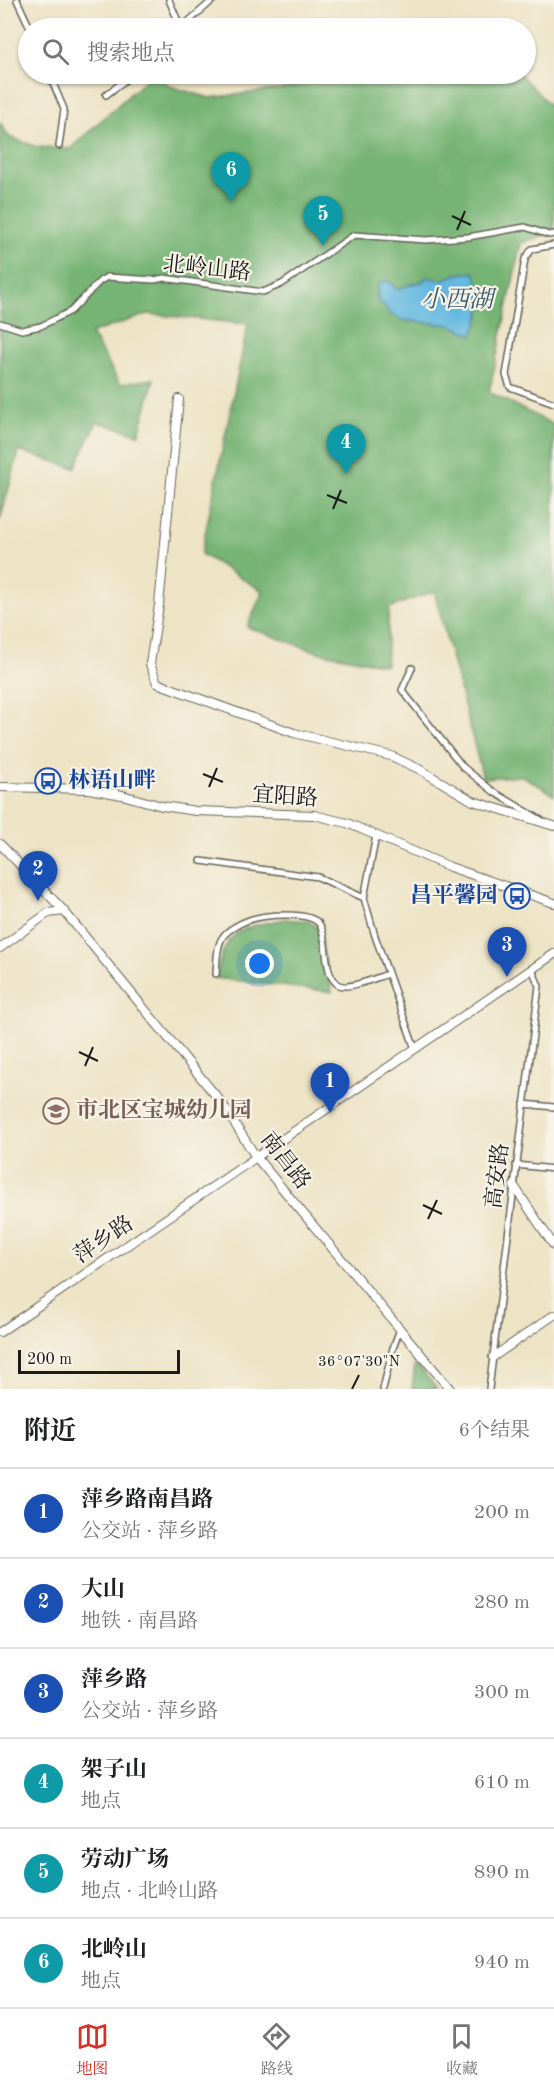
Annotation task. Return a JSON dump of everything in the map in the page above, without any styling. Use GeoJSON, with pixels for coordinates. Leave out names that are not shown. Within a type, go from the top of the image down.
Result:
{"type":"FeatureCollection","features":[{"type":"Feature","properties":{"kind":"street"},"geometry":{"type":"LineString","coordinates":[[17,0],[25,18]]}},
{"type":"Feature","properties":{"kind":"street"},"geometry":{"type":"LineString","coordinates":[[169,0],[177,18]]}},
{"type":"Feature","properties":{"kind":"street"},"geometry":{"type":"LineString","coordinates":[[192,18],[213,0]]}},
{"type":"Feature","properties":{"kind":"street"},"geometry":{"type":"LineString","coordinates":[[53,84],[64,109],[59,146]]}},
{"type":"Feature","properties":{"kind":"street"},"geometry":{"type":"LineString","coordinates":[[106,95],[120,84]]}},
{"type":"Feature","properties":{"kind":"street","name":"北岭山路"},"geometry":{"type":"LineString","coordinates":[[0,323],[22,330],[41,326],[71,311],[100,281],[107,278],[154,280],[164,278],[263,292],[282,284],[354,235],[426,240],[468,237],[525,227],[551,234]]}},
{"type":"Feature","properties":{"kind":"street"},"geometry":{"type":"LineString","coordinates":[[554,245],[532,249],[525,259],[506,375],[510,387],[554,403]]}},
{"type":"Feature","properties":{"kind":"street"},"geometry":{"type":"LineString","coordinates":[[179,399],[159,605],[150,664],[157,683],[294,733],[392,756],[419,768],[473,801],[552,825]]}},
{"type":"Feature","properties":{"kind":"street"},"geometry":{"type":"LineString","coordinates":[[412,668],[402,690],[463,767],[494,792],[552,825]]}},
{"type":"Feature","properties":{"kind":"street","name":"宜阳路"},"geometry":{"type":"LineString","coordinates":[[0,787],[89,789],[162,806],[196,811],[314,815],[346,823],[450,867],[554,903]]}},
{"type":"Feature","properties":{"kind":"street"},"geometry":{"type":"LineString","coordinates":[[376,836],[364,898],[415,1049]]}},
{"type":"Feature","properties":{"kind":"street","name":"南昌路"},"geometry":{"type":"LineString","coordinates":[[0,844],[63,911],[221,1102],[256,1157],[450,1389]]}},
{"type":"Feature","properties":{"kind":"street"},"geometry":{"type":"LineString","coordinates":[[201,861],[318,876],[364,898]]}},
{"type":"Feature","properties":{"kind":"street"},"geometry":{"type":"LineString","coordinates":[[0,948],[48,912],[63,911]]}},
{"type":"Feature","properties":{"kind":"street"},"geometry":{"type":"LineString","coordinates":[[216,974],[218,948],[222,938],[229,931],[249,920],[273,915],[304,916],[320,925],[331,976],[337,985],[345,987],[388,974]]}},
{"type":"Feature","properties":{"kind":"street","name":"萍乡路"},"geometry":{"type":"LineString","coordinates":[[0,1332],[554,954]]}},
{"type":"Feature","properties":{"kind":"street","name":"高安路"},"geometry":{"type":"LineString","coordinates":[[489,1389],[539,986],[532,969]]}},
{"type":"Feature","properties":{"kind":"street"},"geometry":{"type":"LineString","coordinates":[[524,1104],[554,1107]]}},
{"type":"Feature","properties":{"kind":"street"},"geometry":{"type":"LineString","coordinates":[[516,1165],[554,1169]]}},
{"type":"Feature","properties":{"kind":"street"},"geometry":{"type":"LineString","coordinates":[[514,1186],[554,1246]]}},
{"type":"Feature","properties":{"kind":"street"},"geometry":{"type":"LineString","coordinates":[[493,1357],[554,1315]]}},
{"type":"Feature","properties":{"kind":"street"},"geometry":{"type":"LineString","coordinates":[[383,1389],[400,1329]]}},
{"type":"Feature","properties":{"kind":"green space"},"geometry":{"type":"Polygon","coordinates":[[[141,84],[167,84],[210,98],[294,87],[298,84],[529,84],[554,110],[554,232],[521,243],[489,392],[554,425],[554,795],[523,776],[483,778],[434,591],[389,608],[386,665],[318,652],[247,627],[263,591],[201,554],[248,324],[148,314],[91,333],[120,384],[154,379],[139,434],[97,422],[75,468],[19,451],[0,520],[0,123],[9,137],[37,147],[70,149],[141,84]]]}},
{"type":"Feature","properties":{"kind":"green space"},"geometry":{"type":"Polygon","coordinates":[[[285,919],[308,921],[318,928],[332,992],[216,978],[224,949],[237,934],[256,925],[285,919]]]}},
{"type":"Feature","properties":{"kind":"green space"},"geometry":{"type":"Polygon","coordinates":[[[415,1362],[437,1389],[412,1389],[415,1362]]]}},
{"type":"Feature","properties":{"kind":"water","name":"小西湖"},"geometry":{"type":"Polygon","coordinates":[[[474,272],[482,303],[473,335],[450,325],[402,320],[388,313],[385,306],[378,301],[379,282],[388,281],[396,289],[423,281],[426,277],[441,280],[458,274],[474,272]]]}},
{"type":"Feature","properties":{"kind":"place","name":"北岭山"},"geometry":{"type":"Point","coordinates":[231,202]}},
{"type":"Feature","properties":{"kind":"place","name":"劳动广场"},"geometry":{"type":"Point","coordinates":[323,246]}},
{"type":"Feature","properties":{"kind":"place","name":"架子山"},"geometry":{"type":"Point","coordinates":[346,474]}},
{"type":"Feature","properties":{"kind":"place","name":"林语山畔"},"geometry":{"type":"Point","coordinates":[48,781]}},
{"type":"Feature","properties":{"kind":"place","name":"昌平馨园"},"geometry":{"type":"Point","coordinates":[517,896]}},
{"type":"Feature","properties":{"kind":"place","name":"大山"},"geometry":{"type":"Point","coordinates":[38,901]}},
{"type":"Feature","properties":{"kind":"place","name":"萍乡路"},"geometry":{"type":"Point","coordinates":[507,977]}},
{"type":"Feature","properties":{"kind":"place","name":"市北区宝城幼儿园"},"geometry":{"type":"Point","coordinates":[56,1111]}},
{"type":"Feature","properties":{"kind":"place","name":"萍乡路南昌路"},"geometry":{"type":"Point","coordinates":[330,1113]}}]}
